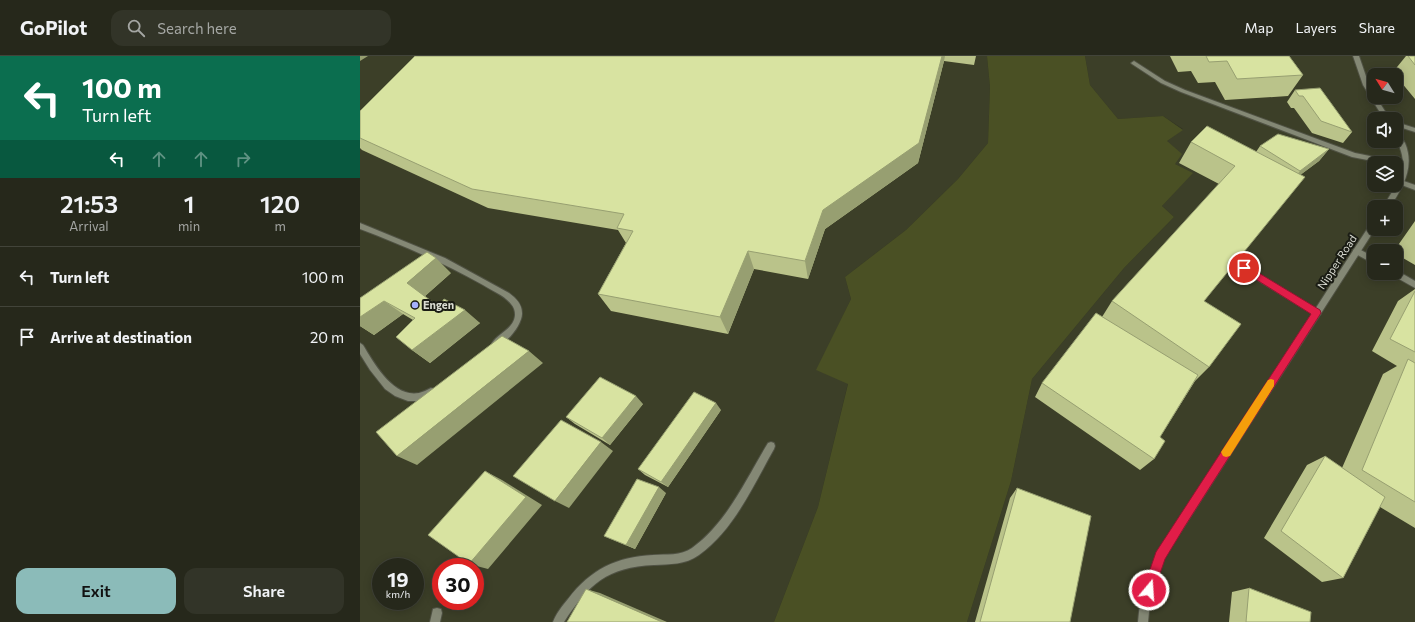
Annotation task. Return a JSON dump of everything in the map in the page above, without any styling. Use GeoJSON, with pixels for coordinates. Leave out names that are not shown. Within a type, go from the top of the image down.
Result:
{"type":"FeatureCollection","features":[{"type":"Feature","properties":{"kind":"street"},"geometry":{"type":"LineString","coordinates":[[1356,56],[1366,85],[1383,112]]}},
{"type":"Feature","properties":{"kind":"street"},"geometry":{"type":"LineString","coordinates":[[1134,63],[1163,82],[1183,91],[1354,155],[1367,158]]}},
{"type":"Feature","properties":{"kind":"street"},"geometry":{"type":"LineString","coordinates":[[1403,126],[1415,130]]}},
{"type":"Feature","properties":{"kind":"street"},"geometry":{"type":"LineString","coordinates":[[1403,148],[1408,158],[1408,165],[1403,177]]}},
{"type":"Feature","properties":{"kind":"street"},"geometry":{"type":"LineString","coordinates":[[1403,164],[1408,165]]}},
{"type":"Feature","properties":{"kind":"street"},"geometry":{"type":"LineString","coordinates":[[1403,183],[1415,188]]}},
{"type":"Feature","properties":{"kind":"street"},"geometry":{"type":"LineString","coordinates":[[360,226],[426,251],[463,269],[509,297],[518,308],[518,321],[509,332],[491,347]]}},
{"type":"Feature","properties":{"kind":"street","name":"Nipper Road"},"geometry":{"type":"LineString","coordinates":[[1143,622],[1145,602],[1160,556],[1367,236]]}},
{"type":"Feature","properties":{"kind":"street"},"geometry":{"type":"LineString","coordinates":[[1357,251],[1367,257]]}},
{"type":"Feature","properties":{"kind":"street"},"geometry":{"type":"LineString","coordinates":[[1244,268],[1317,313]]}},
{"type":"Feature","properties":{"kind":"street"},"geometry":{"type":"LineString","coordinates":[[1403,278],[1415,285]]}},
{"type":"Feature","properties":{"kind":"street"},"geometry":{"type":"LineString","coordinates":[[360,346],[376,372],[393,391],[406,397],[424,396],[437,389]]}},
{"type":"Feature","properties":{"kind":"street"},"geometry":{"type":"LineString","coordinates":[[558,622],[574,597],[595,577],[614,565],[647,561],[676,560],[694,552],[711,537],[733,509],[771,446]]}},
{"type":"Feature","properties":{"kind":"shaded area"},"geometry":{"type":"Polygon","coordinates":[[[360,56],[987,56],[990,87],[988,143],[958,179],[906,230],[845,277],[851,299],[817,370],[848,383],[818,507],[774,622],[360,622],[360,56]]]}},
{"type":"Feature","properties":{"kind":"shaded area"},"geometry":{"type":"Polygon","coordinates":[[[1085,56],[1415,56],[1415,622],[967,622],[1011,481],[1032,379],[1124,268],[1174,217],[1162,206],[1192,173],[1175,164],[1167,141],[1183,129],[1163,116],[1118,119],[1090,85],[1085,56]]]}},
{"type":"Feature","properties":{"kind":"green space"},"geometry":{"type":"Polygon","coordinates":[[[987,56],[1085,56],[1090,85],[1118,119],[1163,116],[1183,130],[1167,141],[1182,154],[1175,164],[1193,173],[1162,206],[1174,217],[1124,268],[1032,379],[1011,481],[967,622],[774,622],[818,507],[848,384],[816,370],[851,299],[845,277],[906,230],[958,179],[988,143],[990,87],[987,56]]]}},
{"type":"Feature","properties":{"kind":"building"},"geometry":{"type":"Polygon","coordinates":[[[415,56],[942,56],[919,143],[823,210],[805,261],[748,251],[720,317],[598,294],[633,231],[617,228],[624,214],[472,189],[360,138],[360,111],[415,56]]]}},
{"type":"Feature","properties":{"kind":"building"},"geometry":{"type":"Polygon","coordinates":[[[1206,56],[1289,56],[1303,75],[1237,79],[1227,61],[1209,62],[1206,56]]]}},
{"type":"Feature","properties":{"kind":"building"},"geometry":{"type":"Polygon","coordinates":[[[1408,56],[1415,56],[1415,65],[1408,56]]]}},
{"type":"Feature","properties":{"kind":"building"},"geometry":{"type":"Polygon","coordinates":[[[1320,88],[1352,132],[1321,121],[1303,96],[1299,96],[1295,90],[1320,88]]]}},
{"type":"Feature","properties":{"kind":"building"},"geometry":{"type":"Polygon","coordinates":[[[1207,126],[1305,177],[1204,301],[1241,324],[1209,367],[1112,301],[1235,166],[1191,142],[1207,126]]]}},
{"type":"Feature","properties":{"kind":"building"},"geometry":{"type":"Polygon","coordinates":[[[1278,134],[1329,149],[1300,171],[1260,146],[1278,134]]]}},
{"type":"Feature","properties":{"kind":"building"},"geometry":{"type":"Polygon","coordinates":[[[427,252],[436,258],[407,283],[439,307],[444,299],[465,310],[412,350],[396,337],[415,318],[384,301],[360,317],[360,298],[427,252]]]}},
{"type":"Feature","properties":{"kind":"building"},"geometry":{"type":"Polygon","coordinates":[[[1415,291],[1415,352],[1390,339],[1415,291]]]}},
{"type":"Feature","properties":{"kind":"building"},"geometry":{"type":"Polygon","coordinates":[[[1096,313],[1198,375],[1160,437],[1165,441],[1154,459],[1042,383],[1096,313]]]}},
{"type":"Feature","properties":{"kind":"building"},"geometry":{"type":"Polygon","coordinates":[[[502,336],[529,351],[397,456],[376,432],[502,336]]]}},
{"type":"Feature","properties":{"kind":"building"},"geometry":{"type":"Polygon","coordinates":[[[1408,359],[1415,363],[1415,502],[1362,470],[1408,359]]]}},
{"type":"Feature","properties":{"kind":"building"},"geometry":{"type":"Polygon","coordinates":[[[600,377],[636,396],[602,438],[566,417],[600,377]]]}},
{"type":"Feature","properties":{"kind":"building"},"geometry":{"type":"Polygon","coordinates":[[[694,392],[716,403],[661,482],[638,469],[694,392]]]}},
{"type":"Feature","properties":{"kind":"building"},"geometry":{"type":"Polygon","coordinates":[[[561,420],[601,442],[555,501],[513,476],[561,420]]]}},
{"type":"Feature","properties":{"kind":"building"},"geometry":{"type":"Polygon","coordinates":[[[1325,456],[1385,497],[1343,578],[1281,531],[1325,456]]]}},
{"type":"Feature","properties":{"kind":"building"},"geometry":{"type":"Polygon","coordinates":[[[485,471],[526,497],[474,558],[461,558],[428,535],[485,471]]]}},
{"type":"Feature","properties":{"kind":"building"},"geometry":{"type":"Polygon","coordinates":[[[637,479],[659,487],[626,545],[604,536],[637,479]]]}},
{"type":"Feature","properties":{"kind":"building"},"geometry":{"type":"Polygon","coordinates":[[[1017,488],[1091,516],[1070,622],[980,622],[1017,488]]]}},
{"type":"Feature","properties":{"kind":"building"},"geometry":{"type":"Polygon","coordinates":[[[1249,588],[1311,612],[1310,622],[1246,622],[1249,588]]]}},
{"type":"Feature","properties":{"kind":"building"},"geometry":{"type":"Polygon","coordinates":[[[586,589],[662,622],[567,622],[586,589]]]}},
{"type":"Feature","properties":{"kind":"slow traffic"},"geometry":{"type":"LineString","coordinates":[[1226,452],[1271,383]]}},
{"type":"Feature","properties":{"kind":"place","name":"Engen"},"geometry":{"type":"Point","coordinates":[415,305]}},
{"type":"Feature","properties":{"kind":"route"},"geometry":{"type":"LineString","coordinates":[[1149,590],[1160,556],[1317,313],[1244,268]]}}]}
